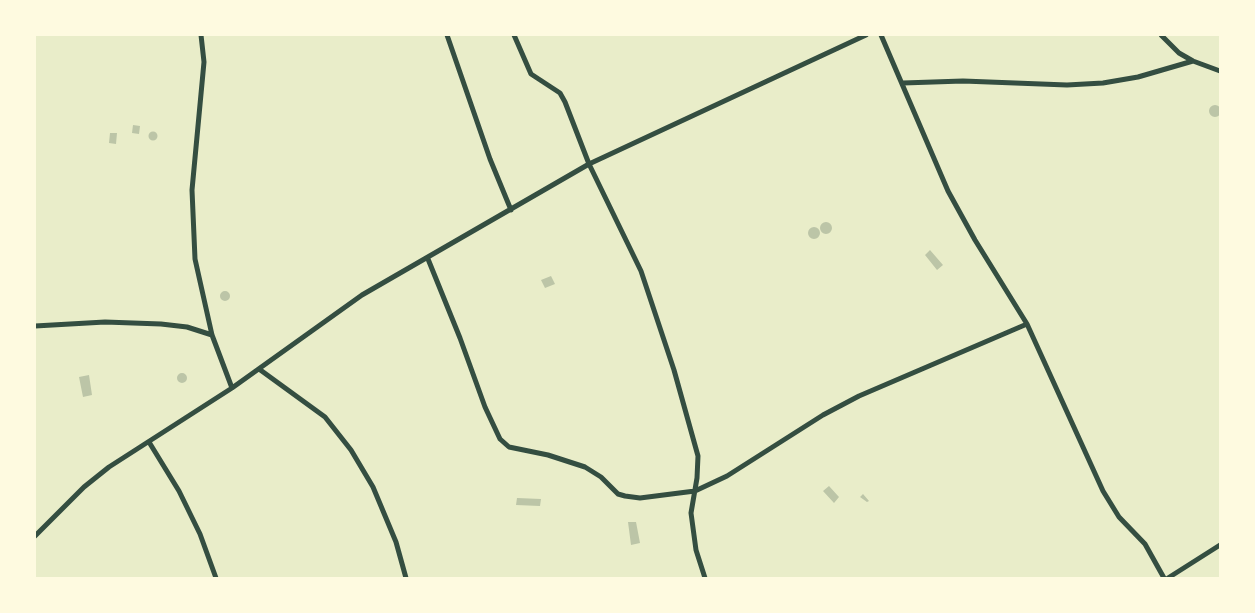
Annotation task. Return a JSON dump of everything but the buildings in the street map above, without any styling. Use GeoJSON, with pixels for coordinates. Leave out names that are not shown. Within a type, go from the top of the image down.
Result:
{"type":"FeatureCollection","features":[{"type":"Feature","properties":{"kind":"street"},"geometry":{"type":"LineString","coordinates":[[201,35],[203,80],[192,190],[195,258],[212,335],[232,388]]}},
{"type":"Feature","properties":{"kind":"street"},"geometry":{"type":"LineString","coordinates":[[447,35],[490,159],[511,210]]}},
{"type":"Feature","properties":{"kind":"street"},"geometry":{"type":"LineString","coordinates":[[514,35],[531,74],[551,86],[562,97],[589,164],[641,271],[674,370],[698,456],[691,513],[696,550],[705,578]]}},
{"type":"Feature","properties":{"kind":"street"},"geometry":{"type":"LineString","coordinates":[[881,35],[948,191],[975,240],[1028,324],[1102,492],[1119,517],[1144,544],[1156,561],[1164,578]]}},
{"type":"Feature","properties":{"kind":"street"},"geometry":{"type":"LineString","coordinates":[[1161,35],[1179,53],[1193,61],[1220,71]]}},
{"type":"Feature","properties":{"kind":"street"},"geometry":{"type":"LineString","coordinates":[[35,536],[84,487],[232,388],[362,295],[428,259],[589,164],[863,36]]}},
{"type":"Feature","properties":{"kind":"street"},"geometry":{"type":"LineString","coordinates":[[903,83],[963,81],[1067,85],[1138,77],[1193,61]]}},
{"type":"Feature","properties":{"kind":"street"},"geometry":{"type":"LineString","coordinates":[[428,259],[485,407],[500,439],[510,447],[548,455],[585,467],[601,477],[618,494],[640,498],[695,491],[727,476],[823,415],[859,396],[1028,324]]}},
{"type":"Feature","properties":{"kind":"street"},"geometry":{"type":"LineString","coordinates":[[35,326],[105,322],[161,324],[187,327],[212,335]]}},
{"type":"Feature","properties":{"kind":"street"},"geometry":{"type":"LineString","coordinates":[[259,368],[325,418],[351,450],[373,487],[396,542],[406,578]]}},
{"type":"Feature","properties":{"kind":"street"},"geometry":{"type":"LineString","coordinates":[[149,442],[179,491],[200,534],[216,578]]}},
{"type":"Feature","properties":{"kind":"street"},"geometry":{"type":"LineString","coordinates":[[1168,578],[1220,544]]}}]}
